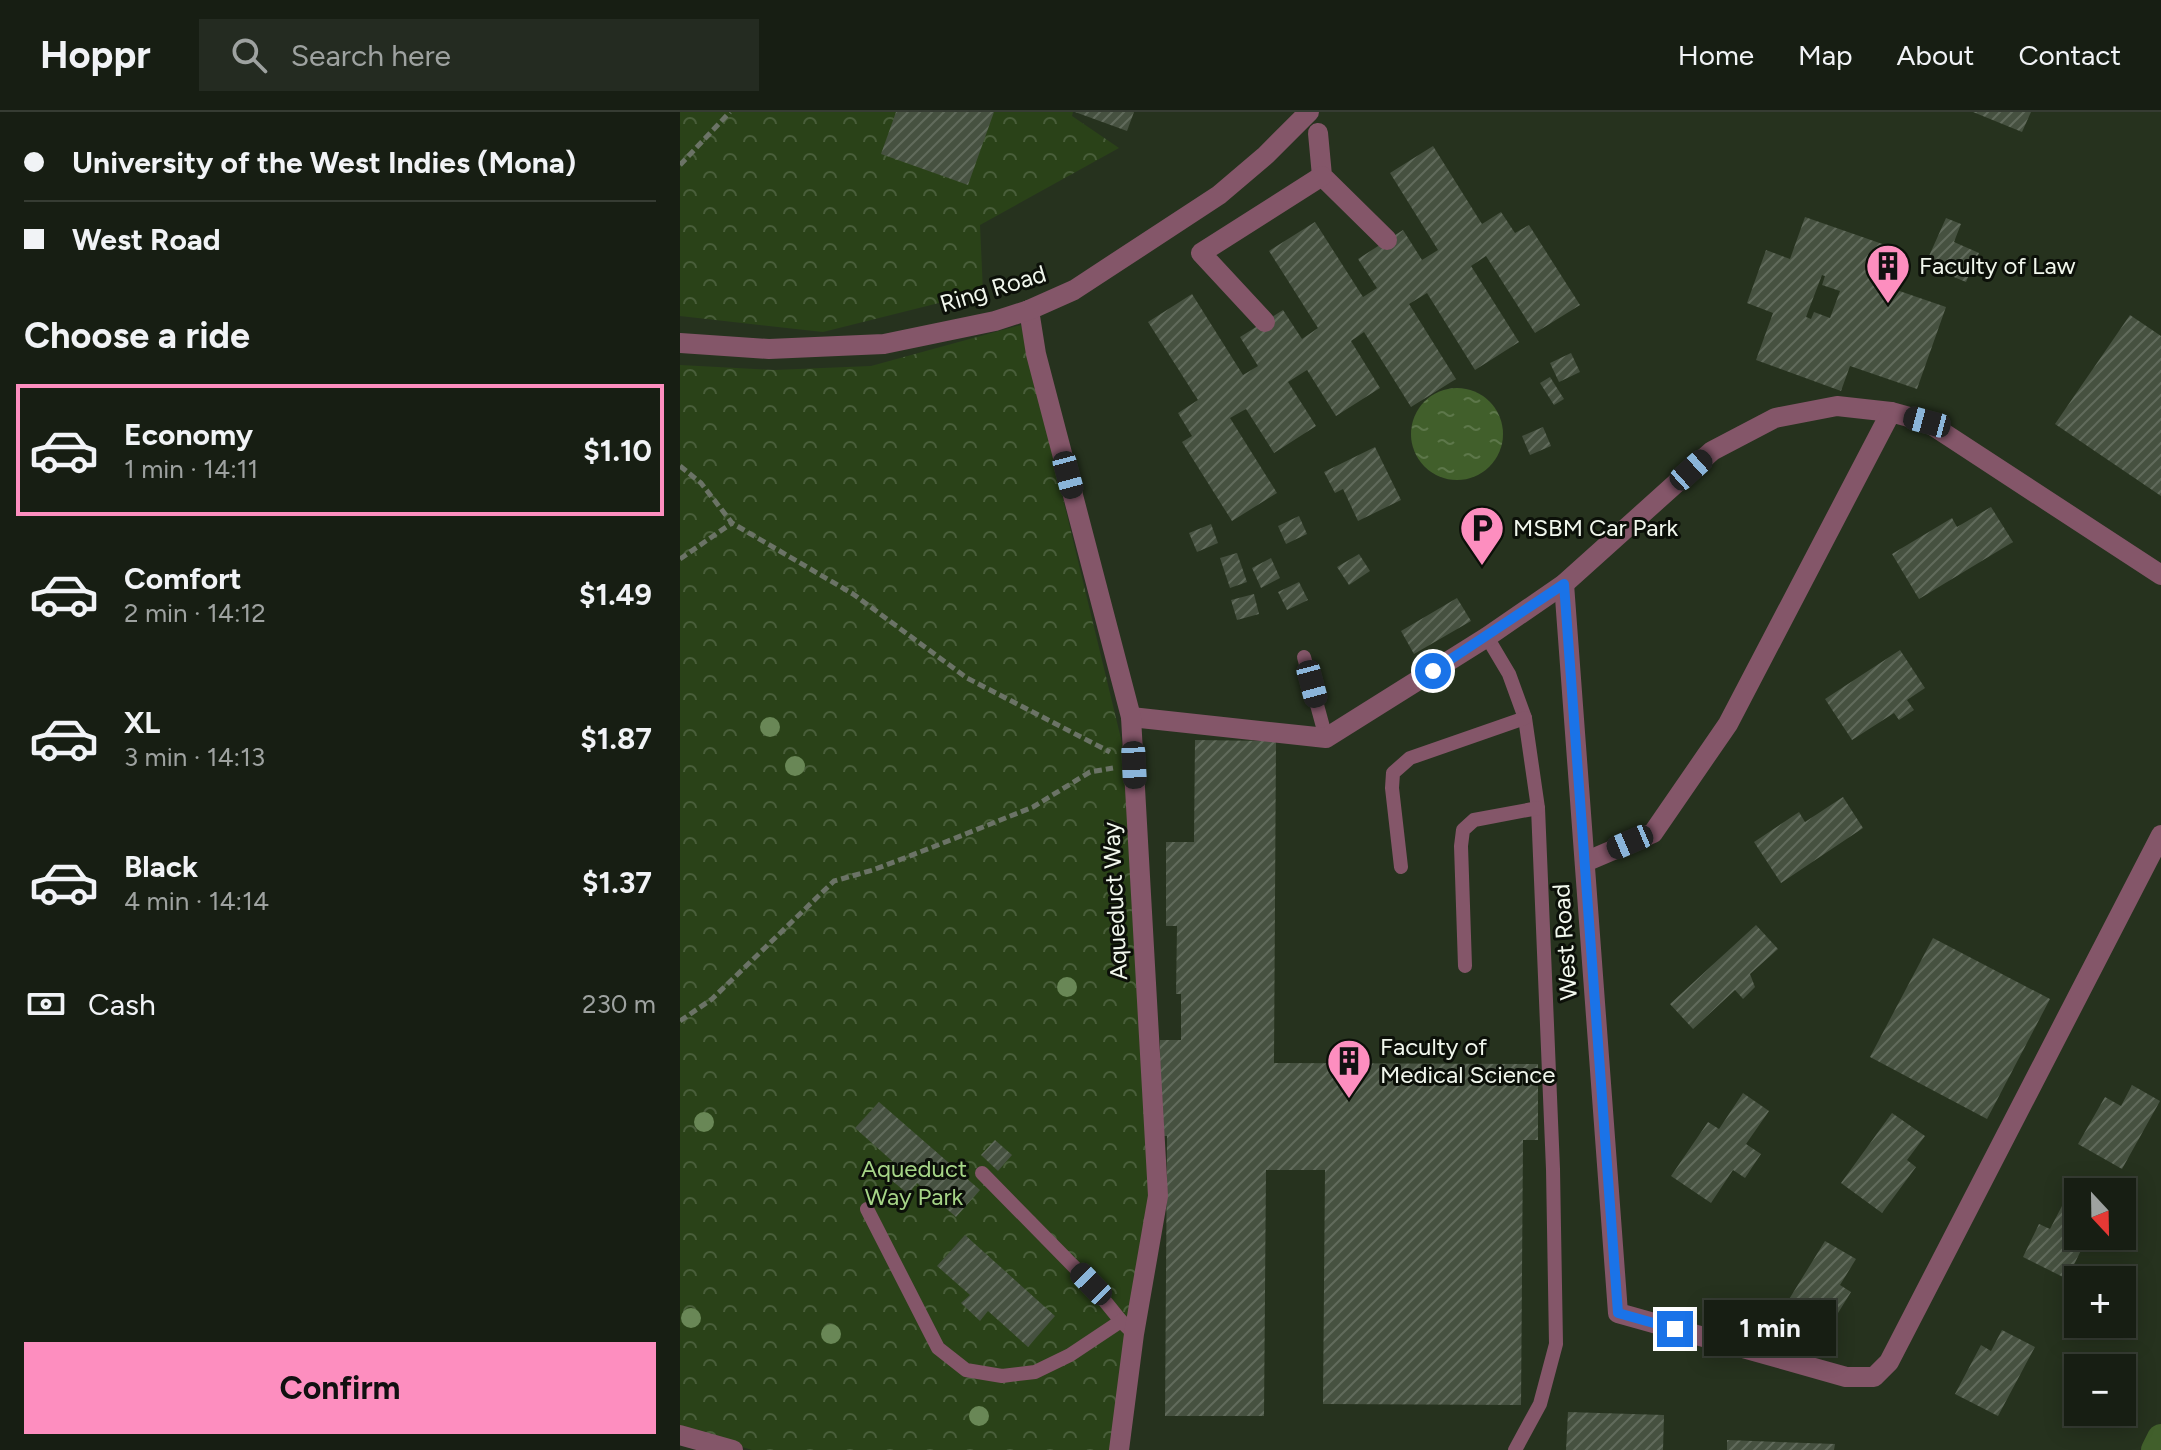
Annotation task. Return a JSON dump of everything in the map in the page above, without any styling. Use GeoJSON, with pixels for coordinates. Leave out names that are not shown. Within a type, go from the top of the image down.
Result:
{"type":"FeatureCollection","features":[{"type":"Feature","properties":{"kind":"street","name":"Ring Road"},"geometry":{"type":"LineString","coordinates":[[680,343],[769,349],[884,344],[995,321],[1029,310],[1074,290],[1219,195],[1266,155],[1309,112]]}},
{"type":"Feature","properties":{"kind":"street"},"geometry":{"type":"LineString","coordinates":[[1318,133],[1322,176],[1387,240]]}},
{"type":"Feature","properties":{"kind":"street"},"geometry":{"type":"LineString","coordinates":[[1265,322],[1201,253],[1322,176]]}},
{"type":"Feature","properties":{"kind":"street","name":"Aqueduct Way"},"geometry":{"type":"LineString","coordinates":[[1029,310],[1036,354],[1131,717],[1158,1196],[1128,1327],[1119,1450]]}},
{"type":"Feature","properties":{"kind":"street"},"geometry":{"type":"LineString","coordinates":[[1131,717],[1326,738],[1487,637],[1564,584],[1712,451],[1775,418],[1837,406],[1891,412],[1927,422],[2161,575]]}},
{"type":"Feature","properties":{"kind":"street"},"geometry":{"type":"LineString","coordinates":[[1585,862],[1653,833],[1728,724],[1891,412]]}},
{"type":"Feature","properties":{"kind":"street","name":"West Road"},"geometry":{"type":"LineString","coordinates":[[1564,584],[1618,1313],[1846,1377],[1874,1377],[1889,1362],[2161,835]]}},
{"type":"Feature","properties":{"kind":"street"},"geometry":{"type":"LineString","coordinates":[[680,1435],[733,1450]]}},
{"type":"Feature","properties":{"kind":"lane"},"geometry":{"type":"LineString","coordinates":[[1487,637],[1509,674],[1525,718],[1538,808],[1553,1169],[1556,1344],[1540,1404],[1515,1450]]}},
{"type":"Feature","properties":{"kind":"lane"},"geometry":{"type":"LineString","coordinates":[[1304,657],[1326,738]]}},
{"type":"Feature","properties":{"kind":"lane"},"geometry":{"type":"LineString","coordinates":[[1401,867],[1393,773],[1410,758],[1525,718]]}},
{"type":"Feature","properties":{"kind":"lane"},"geometry":{"type":"LineString","coordinates":[[1465,966],[1463,830],[1474,820],[1538,808]]}},
{"type":"Feature","properties":{"kind":"lane"},"geometry":{"type":"LineString","coordinates":[[867,1209],[938,1348],[966,1370],[1002,1376],[1035,1372],[1128,1327],[1091,1284],[982,1173]]}},
{"type":"Feature","properties":{"kind":"path"},"geometry":{"type":"LineString","coordinates":[[680,165],[730,112]]}},
{"type":"Feature","properties":{"kind":"path"},"geometry":{"type":"LineString","coordinates":[[680,466],[701,483],[732,523],[853,594],[967,678],[1110,752]]}},
{"type":"Feature","properties":{"kind":"path"},"geometry":{"type":"LineString","coordinates":[[680,559],[732,523]]}},
{"type":"Feature","properties":{"kind":"path"},"geometry":{"type":"LineString","coordinates":[[1109,738],[1112,768]]}},
{"type":"Feature","properties":{"kind":"path"},"geometry":{"type":"LineString","coordinates":[[680,1021],[712,999],[834,881],[873,870],[1033,807],[1090,772],[1134,765]]}},
{"type":"Feature","properties":{"kind":"shaded area"},"geometry":{"type":"Polygon","coordinates":[[[680,112],[2161,112],[2161,1450],[680,1450],[680,112]]]}},
{"type":"Feature","properties":{"kind":"green space"},"geometry":{"type":"Polygon","coordinates":[[[680,112],[1073,112],[1072,116],[1119,148],[980,225],[983,292],[823,332],[680,316],[680,112]]]}},
{"type":"Feature","properties":{"kind":"green space","name":"Aqueduct Way Park"},"geometry":{"type":"Polygon","coordinates":[[[1021,325],[1123,747],[1149,1197],[1110,1450],[752,1450],[680,1428],[680,365],[774,370],[871,366],[1021,325]]]}},
{"type":"Feature","properties":{"kind":"water"},"geometry":{"type":"Polygon","coordinates":[[[1457,388],[1474,392],[1489,402],[1499,417],[1503,434],[1499,451],[1489,466],[1474,476],[1457,480],[1440,476],[1425,466],[1415,451],[1411,434],[1415,417],[1425,402],[1440,392],[1457,388]]]}},
{"type":"Feature","properties":{"kind":"building"},"geometry":{"type":"Polygon","coordinates":[[[896,112],[994,112],[968,185],[881,154],[896,112]]]}},
{"type":"Feature","properties":{"kind":"building"},"geometry":{"type":"Polygon","coordinates":[[[1075,112],[1134,112],[1127,131],[1075,112]]]}},
{"type":"Feature","properties":{"kind":"building"},"geometry":{"type":"Polygon","coordinates":[[[1973,112],[2031,112],[2022,132],[1973,112]]]}},
{"type":"Feature","properties":{"kind":"building"},"geometry":{"type":"Polygon","coordinates":[[[1433,146],[1482,224],[1501,212],[1515,233],[1529,225],[1580,305],[1535,333],[1486,256],[1471,266],[1519,342],[1475,370],[1427,293],[1409,304],[1456,379],[1411,407],[1364,332],[1351,341],[1380,388],[1336,416],[1307,370],[1288,382],[1316,426],[1274,453],[1246,409],[1230,418],[1277,493],[1232,521],[1182,442],[1192,436],[1178,413],[1198,400],[1148,322],[1192,294],[1243,375],[1258,366],[1240,337],[1283,310],[1302,339],[1318,328],[1269,251],[1315,222],[1363,297],[1377,288],[1358,259],[1403,230],[1422,260],[1438,250],[1390,173],[1433,146]]]}},
{"type":"Feature","properties":{"kind":"building","name":"Faculty of Law"},"geometry":{"type":"Polygon","coordinates":[[[1805,217],[1891,247],[1879,284],[1946,307],[1917,389],[1850,366],[1841,391],[1756,360],[1773,313],[1747,303],[1766,250],[1790,259],[1805,217]],[[1822,275],[1806,317],[1811,319],[1814,312],[1830,318],[1840,291],[1822,285],[1825,276],[1822,275]]]}},
{"type":"Feature","properties":{"kind":"building"},"geometry":{"type":"Polygon","coordinates":[[[1946,218],[1961,224],[1954,242],[1979,253],[1966,282],[1925,265],[1946,218]]]}},
{"type":"Feature","properties":{"kind":"building"},"geometry":{"type":"Polygon","coordinates":[[[2130,315],[2161,336],[2161,496],[2055,424],[2130,315]]]}},
{"type":"Feature","properties":{"kind":"building"},"geometry":{"type":"Polygon","coordinates":[[[1571,353],[1580,372],[1559,382],[1550,363],[1571,353]]]}},
{"type":"Feature","properties":{"kind":"building"},"geometry":{"type":"Polygon","coordinates":[[[1550,377],[1564,399],[1554,405],[1540,383],[1550,377]]]}},
{"type":"Feature","properties":{"kind":"building"},"geometry":{"type":"Polygon","coordinates":[[[1543,427],[1551,446],[1530,455],[1522,436],[1543,427]]]}},
{"type":"Feature","properties":{"kind":"building"},"geometry":{"type":"Polygon","coordinates":[[[1375,447],[1401,500],[1358,521],[1343,489],[1335,493],[1324,472],[1375,447]]]}},
{"type":"Feature","properties":{"kind":"building"},"geometry":{"type":"Polygon","coordinates":[[[1991,507],[2013,542],[1919,599],[1892,554],[1952,518],[1957,527],[1991,507]]]}},
{"type":"Feature","properties":{"kind":"building"},"geometry":{"type":"Polygon","coordinates":[[[1299,516],[1307,534],[1286,544],[1278,526],[1299,516]]]}},
{"type":"Feature","properties":{"kind":"building"},"geometry":{"type":"Polygon","coordinates":[[[1211,524],[1218,543],[1197,552],[1189,533],[1211,524]]]}},
{"type":"Feature","properties":{"kind":"building"},"geometry":{"type":"Polygon","coordinates":[[[1237,553],[1247,582],[1230,588],[1220,558],[1237,553]]]}},
{"type":"Feature","properties":{"kind":"building"},"geometry":{"type":"Polygon","coordinates":[[[1359,554],[1370,571],[1349,585],[1337,567],[1359,554]]]}},
{"type":"Feature","properties":{"kind":"building"},"geometry":{"type":"Polygon","coordinates":[[[1271,558],[1280,578],[1261,588],[1252,568],[1271,558]]]}},
{"type":"Feature","properties":{"kind":"building"},"geometry":{"type":"Polygon","coordinates":[[[1299,582],[1308,600],[1287,610],[1278,592],[1299,582]]]}},
{"type":"Feature","properties":{"kind":"building"},"geometry":{"type":"Polygon","coordinates":[[[1254,594],[1259,614],[1237,620],[1231,600],[1254,594]]]}},
{"type":"Feature","properties":{"kind":"building"},"geometry":{"type":"Polygon","coordinates":[[[1457,598],[1471,621],[1414,654],[1401,631],[1457,598]]]}},
{"type":"Feature","properties":{"kind":"building"},"geometry":{"type":"Polygon","coordinates":[[[1900,650],[1925,688],[1907,700],[1914,710],[1899,720],[1894,713],[1852,740],[1825,699],[1900,650]]]}},
{"type":"Feature","properties":{"kind":"building","name":"Faculty of Medical Science"},"geometry":{"type":"Polygon","coordinates":[[[1195,740],[1276,741],[1274,1063],[1538,1064],[1538,1140],[1523,1140],[1521,1405],[1323,1404],[1325,1170],[1266,1170],[1264,1416],[1165,1416],[1167,1136],[1159,1136],[1160,1040],[1181,1040],[1181,994],[1176,994],[1177,926],[1166,926],[1166,842],[1194,842],[1195,740]]]}},
{"type":"Feature","properties":{"kind":"building"},"geometry":{"type":"Polygon","coordinates":[[[1843,797],[1863,828],[1781,883],[1754,842],[1799,812],[1805,822],[1843,797]]]}},
{"type":"Feature","properties":{"kind":"building"},"geometry":{"type":"Polygon","coordinates":[[[1756,925],[1778,949],[1750,974],[1755,987],[1743,999],[1735,990],[1693,1029],[1670,1004],[1756,925]]]}},
{"type":"Feature","properties":{"kind":"building"},"geometry":{"type":"Polygon","coordinates":[[[1933,938],[2050,999],[1987,1119],[1870,1057],[1933,938]]]}},
{"type":"Feature","properties":{"kind":"building"},"geometry":{"type":"Polygon","coordinates":[[[2132,1085],[2160,1101],[2122,1169],[2078,1144],[2105,1097],[2121,1106],[2132,1085]]]}},
{"type":"Feature","properties":{"kind":"building"},"geometry":{"type":"Polygon","coordinates":[[[1743,1093],[1769,1111],[1746,1144],[1761,1154],[1745,1178],[1733,1170],[1711,1203],[1671,1176],[1708,1122],[1719,1129],[1743,1093]]]}},
{"type":"Feature","properties":{"kind":"building"},"geometry":{"type":"Polygon","coordinates":[[[879,1102],[980,1190],[956,1217],[917,1183],[908,1194],[890,1179],[900,1168],[855,1128],[879,1102]]]}},
{"type":"Feature","properties":{"kind":"building"},"geometry":{"type":"Polygon","coordinates":[[[1892,1113],[1925,1136],[1907,1160],[1916,1167],[1882,1213],[1841,1183],[1892,1113]]]}},
{"type":"Feature","properties":{"kind":"building"},"geometry":{"type":"Polygon","coordinates":[[[995,1140],[1012,1155],[998,1171],[981,1155],[995,1140]]]}},
{"type":"Feature","properties":{"kind":"building"},"geometry":{"type":"Polygon","coordinates":[[[2064,1204],[2064,1250],[2081,1250],[2073,1266],[2064,1266],[2064,1278],[2023,1257],[2039,1224],[2050,1229],[2064,1204]]]}},
{"type":"Feature","properties":{"kind":"building"},"geometry":{"type":"Polygon","coordinates":[[[965,1235],[1055,1316],[1028,1347],[988,1311],[980,1321],[961,1303],[970,1295],[937,1266],[965,1235]]]}},
{"type":"Feature","properties":{"kind":"building"},"geometry":{"type":"Polygon","coordinates":[[[1825,1241],[1856,1259],[1840,1285],[1851,1292],[1825,1334],[1783,1309],[1825,1241]]]}},
{"type":"Feature","properties":{"kind":"building"},"geometry":{"type":"Polygon","coordinates":[[[2002,1330],[2035,1347],[1998,1416],[1955,1394],[1981,1345],[1991,1351],[2002,1330]]]}},
{"type":"Feature","properties":{"kind":"building"},"geometry":{"type":"Polygon","coordinates":[[[1568,1412],[1664,1415],[1663,1450],[1566,1450],[1568,1412]]]}},
{"type":"Feature","properties":{"kind":"building"},"geometry":{"type":"Polygon","coordinates":[[[1727,1440],[1835,1444],[1834,1450],[1727,1450],[1727,1440]]]}},
{"type":"Feature","properties":{"kind":"waterway"},"geometry":{"type":"LineString","coordinates":[[2155,1450],[2161,1438]]}},
{"type":"Feature","properties":{"kind":"place","name":"Faculty of Law"},"geometry":{"type":"Point","coordinates":[1888,305]}},
{"type":"Feature","properties":{"kind":"place","name":"MSBM Car Park"},"geometry":{"type":"Point","coordinates":[1482,567]}},
{"type":"Feature","properties":{"kind":"place","name":"Faculty of Medical Science"},"geometry":{"type":"Point","coordinates":[1349,1100]}},
{"type":"Feature","properties":{"kind":"route"},"geometry":{"type":"LineString","coordinates":[[1433,671],[1564,584],[1618,1313],[1675,1329]]}}]}
